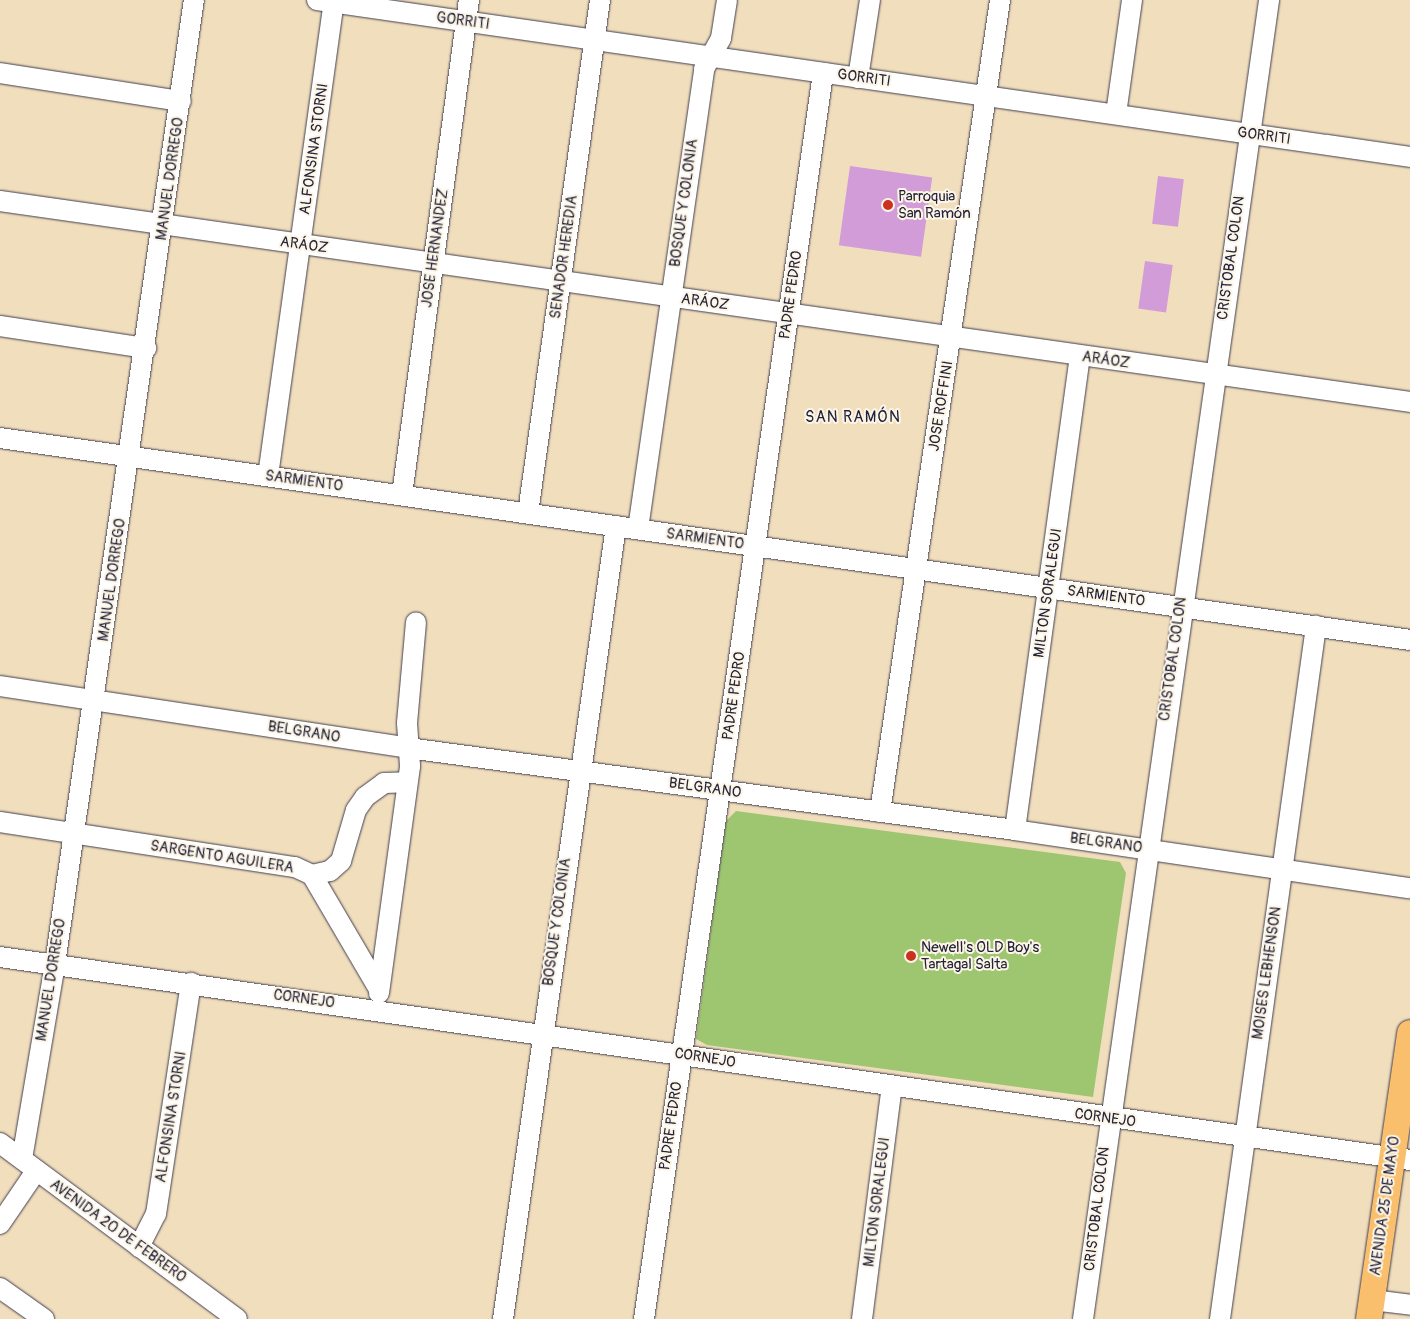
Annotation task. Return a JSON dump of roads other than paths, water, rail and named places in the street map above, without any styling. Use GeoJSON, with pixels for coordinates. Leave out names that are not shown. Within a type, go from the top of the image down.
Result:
{"type":"FeatureCollection","features":[{"type":"Feature","properties":{"kind":"main road","name":"AVENIDA 25 DE MAYO"},"geometry":{"type":"LineString","coordinates":[[1371,1309],[1401,1158],[1410,1034]]}},
{"type":"Feature","properties":{"kind":"street","name":"MANUEL DORREGO"},"geometry":{"type":"LineString","coordinates":[[29,1165],[72,833],[94,700],[146,348],[194,0]]}},
{"type":"Feature","properties":{"kind":"street","name":"JOSE HERNANDEZ"},"geometry":{"type":"LineString","coordinates":[[402,495],[469,0]]}},
{"type":"Feature","properties":{"kind":"street","name":"SENADOR HEREDIA"},"geometry":{"type":"LineString","coordinates":[[528,513],[600,0]]}},
{"type":"Feature","properties":{"kind":"street"},"geometry":{"type":"LineString","coordinates":[[710,56],[721,38],[727,0]]}},
{"type":"Feature","properties":{"kind":"street"},"geometry":{"type":"LineString","coordinates":[[858,78],[870,0]]}},
{"type":"Feature","properties":{"kind":"street","name":"JOSE ROFFINI"},"geometry":{"type":"LineString","coordinates":[[880,812],[1000,0]]}},
{"type":"Feature","properties":{"kind":"street"},"geometry":{"type":"LineString","coordinates":[[1116,114],[1132,0]]}},
{"type":"Feature","properties":{"kind":"street","name":"CRISTOBAL COLON"},"geometry":{"type":"LineString","coordinates":[[1082,1319],[1108,1119],[1180,607],[1269,0]]}},
{"type":"Feature","properties":{"kind":"street","name":"GORRITI"},"geometry":{"type":"LineString","coordinates":[[328,1],[1410,157]]}},
{"type":"Feature","properties":{"kind":"street","name":"ALFONSINA STORNI"},"geometry":{"type":"LineString","coordinates":[[268,476],[300,244],[328,1]]}},
{"type":"Feature","properties":{"kind":"street","name":"BOSQUE Y COLONIA"},"geometry":{"type":"LineString","coordinates":[[638,529],[704,68],[710,56]]}},
{"type":"Feature","properties":{"kind":"street"},"geometry":{"type":"LineString","coordinates":[[0,73],[181,101]]}},
{"type":"Feature","properties":{"kind":"street","name":"PADRE PEDRO"},"geometry":{"type":"LineString","coordinates":[[644,1319],[823,73]]}},
{"type":"Feature","properties":{"kind":"street","name":"ARÁOZ"},"geometry":{"type":"LineString","coordinates":[[0,201],[1410,402]]}},
{"type":"Feature","properties":{"kind":"street"},"geometry":{"type":"LineString","coordinates":[[0,326],[146,348]]}},
{"type":"Feature","properties":{"kind":"street","name":"MILTON SORALEGUI"},"geometry":{"type":"LineString","coordinates":[[1015,830],[1080,356]]}},
{"type":"Feature","properties":{"kind":"street","name":"SARMIENTO"},"geometry":{"type":"LineString","coordinates":[[0,438],[1410,640]]}},
{"type":"Feature","properties":{"kind":"street","name":"BOSQUE Y COLONIA"},"geometry":{"type":"LineString","coordinates":[[503,1319],[541,1032],[616,526]]}},
{"type":"Feature","properties":{"kind":"street"},"geometry":{"type":"LineString","coordinates":[[376,1009],[407,782],[416,622]]}},
{"type":"Feature","properties":{"kind":"street","name":"MOISES LEBHENSON"},"geometry":{"type":"LineString","coordinates":[[1220,1319],[1316,626]]}},
{"type":"Feature","properties":{"kind":"street","name":"BELGRANO"},"geometry":{"type":"LineString","coordinates":[[0,686],[408,748],[1015,830],[1410,888]]}},
{"type":"Feature","properties":{"kind":"street"},"geometry":{"type":"LineString","coordinates":[[312,875],[330,871],[341,861],[356,810],[364,797],[384,783],[407,782]]}},
{"type":"Feature","properties":{"kind":"street","name":"SARGENTO AGUILERA"},"geometry":{"type":"LineString","coordinates":[[0,822],[295,867],[312,875],[379,989]]}},
{"type":"Feature","properties":{"kind":"street","name":"CORNEJO"},"geometry":{"type":"LineString","coordinates":[[0,957],[541,1032],[1108,1119],[1401,1158]]}},
{"type":"Feature","properties":{"kind":"street","name":"ALFONSINA STORNI"},"geometry":{"type":"LineString","coordinates":[[139,1247],[156,1214],[192,983]]}},
{"type":"Feature","properties":{"kind":"street","name":"MILTON SORALEGUI"},"geometry":{"type":"LineString","coordinates":[[862,1319],[892,1086]]}},
{"type":"Feature","properties":{"kind":"street","name":"AVENIDA 20 DE FEBRERO"},"geometry":{"type":"LineString","coordinates":[[0,1143],[236,1319]]}},
{"type":"Feature","properties":{"kind":"street"},"geometry":{"type":"LineString","coordinates":[[0,1224],[29,1165]]}},
{"type":"Feature","properties":{"kind":"street"},"geometry":{"type":"LineString","coordinates":[[0,1288],[44,1319]]}},
{"type":"Feature","properties":{"kind":"street"},"geometry":{"type":"LineString","coordinates":[[1371,1309],[1410,1305]]}},
{"type":"Feature","properties":{"kind":"place","name":"Parroquia San Ramón"},"geometry":{"type":"Point","coordinates":[888,205]}},
{"type":"Feature","properties":{"kind":"place","name":"Newell's OLD Boy's Tartagal Salta"},"geometry":{"type":"Point","coordinates":[911,956]}},
{"type":"Feature","properties":{"kind":"district","name":"SAN RAMÓN"},"geometry":{"type":"Point","coordinates":[853,417]}}]}
